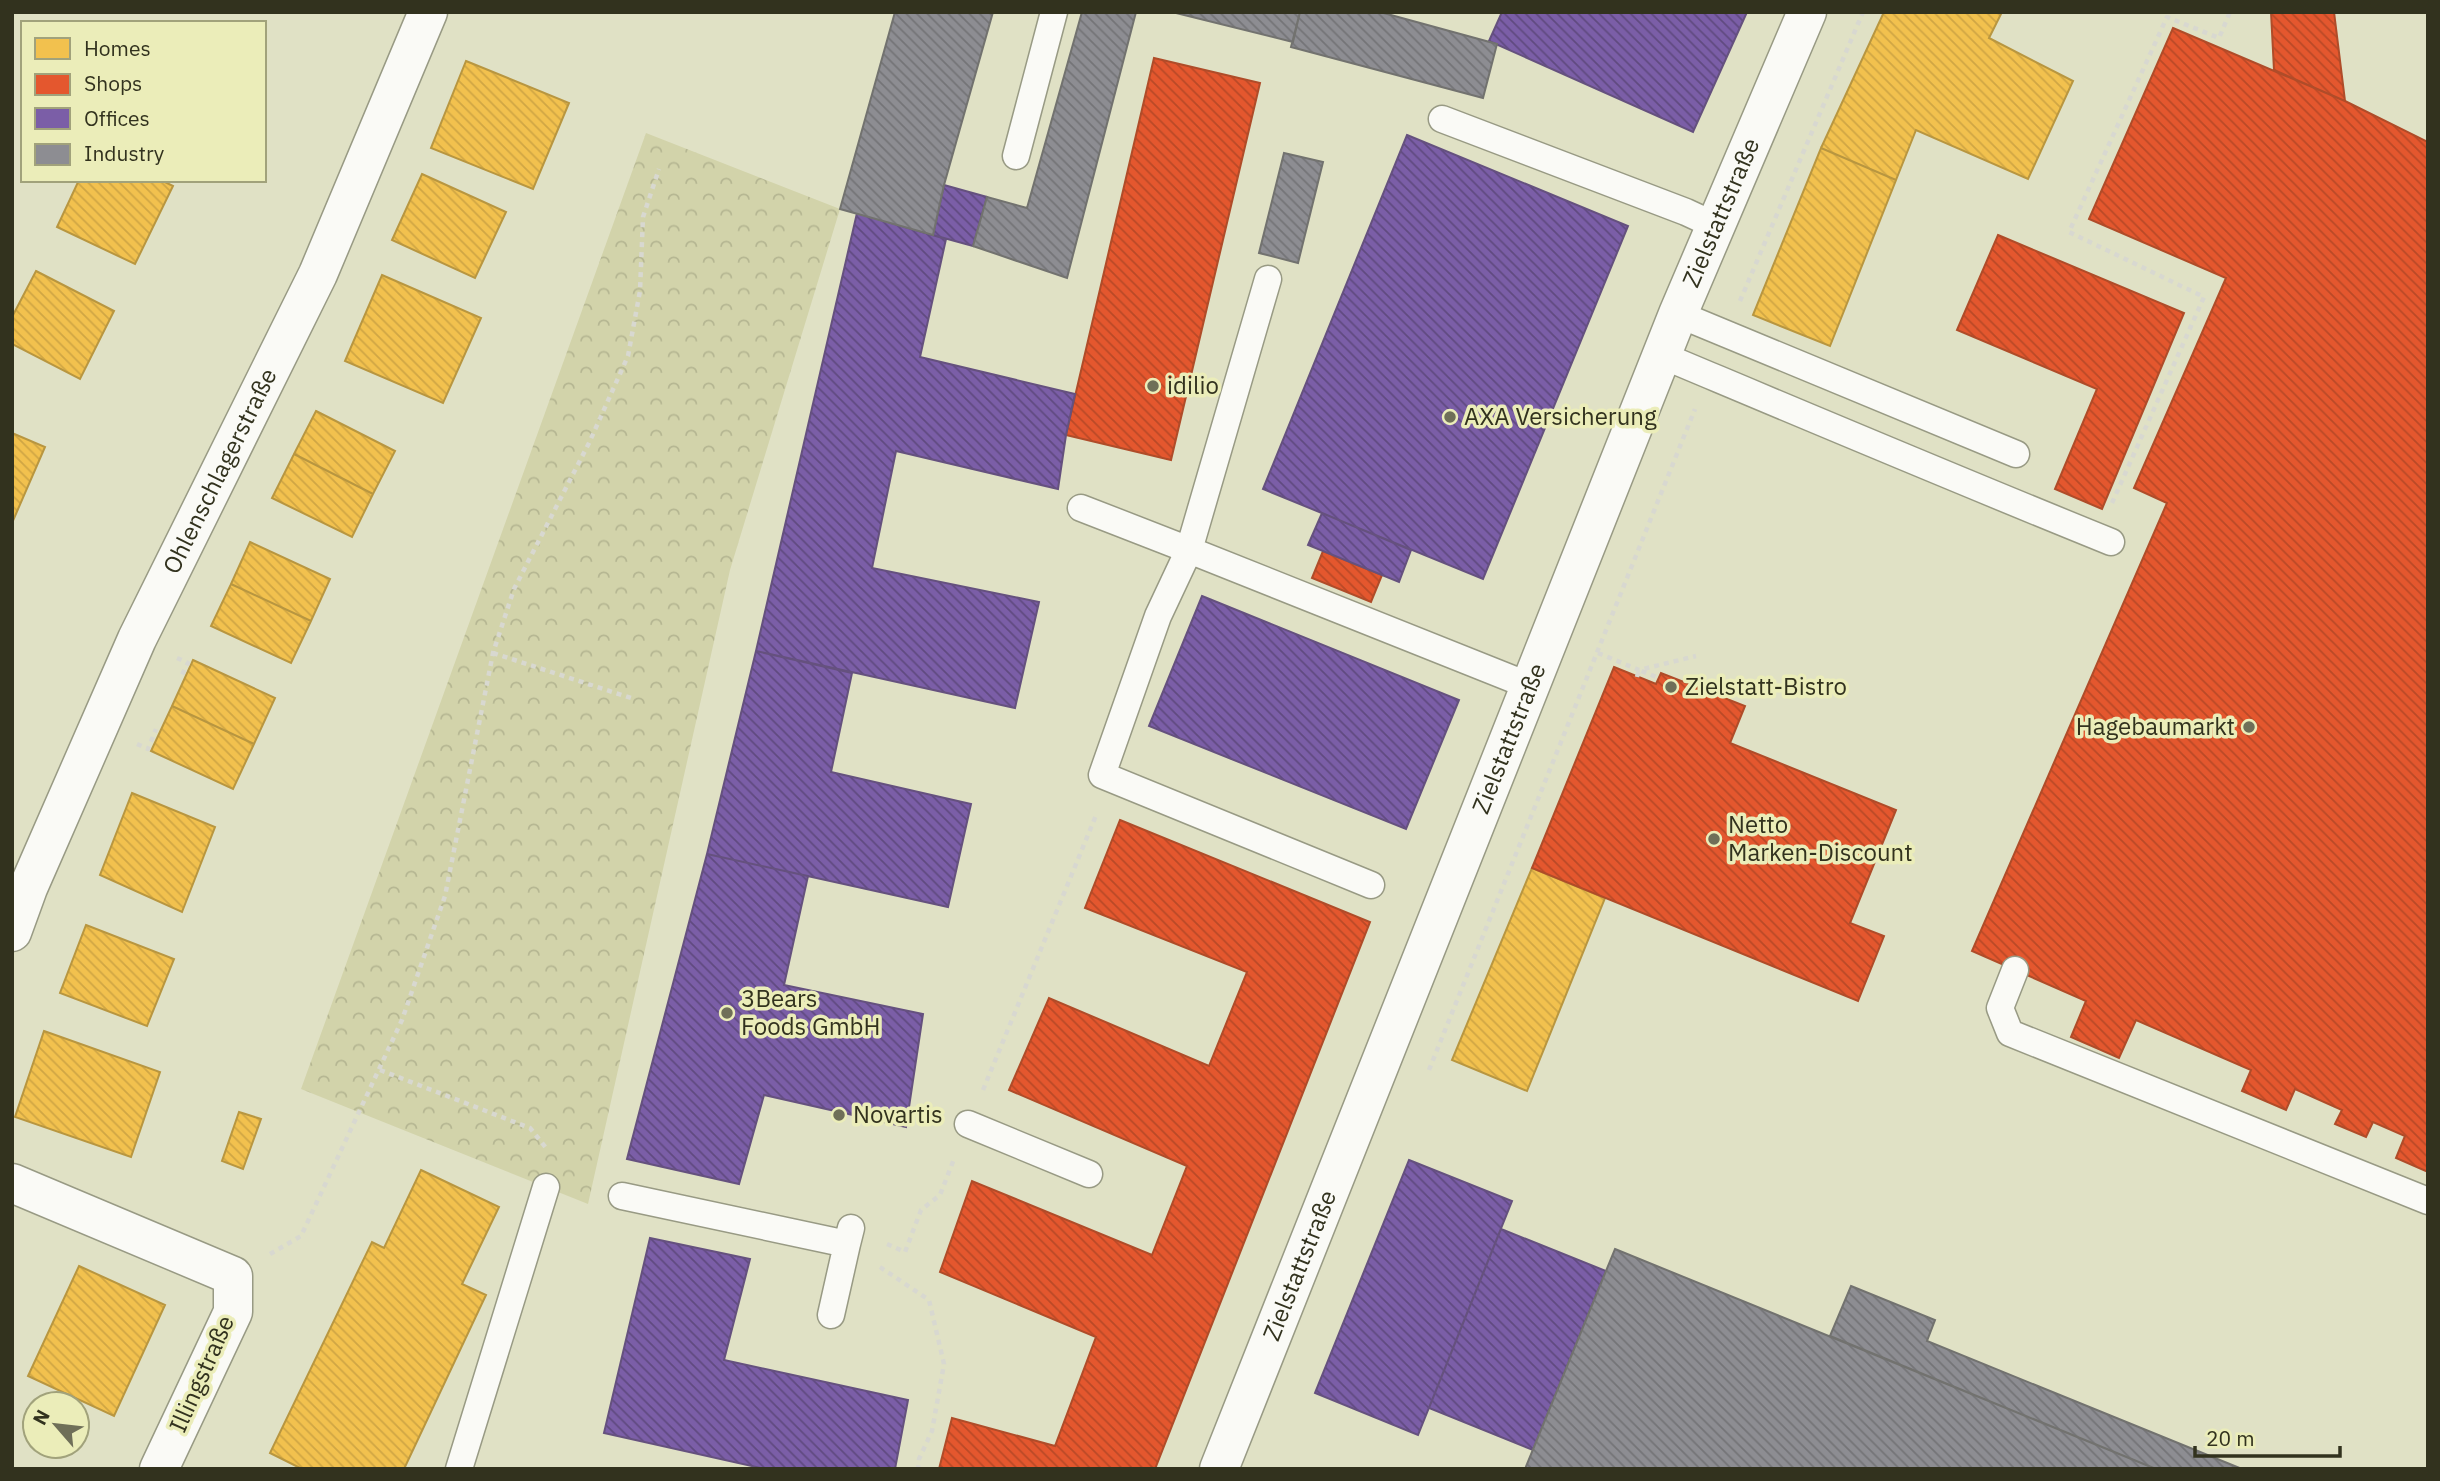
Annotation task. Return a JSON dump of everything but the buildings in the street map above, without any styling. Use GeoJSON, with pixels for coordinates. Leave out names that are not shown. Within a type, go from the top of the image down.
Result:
{"type":"FeatureCollection","features":[{"type":"Feature","properties":{"kind":"street","name":"Ohlenschlagerstraße"},"geometry":{"type":"LineString","coordinates":[[12,932],[28,888],[137,639],[318,274],[428,12]]}},
{"type":"Feature","properties":{"kind":"street","name":"Zielstattstraße"},"geometry":{"type":"LineString","coordinates":[[1219,1469],[1661,355],[1714,225],[1807,12]]}},
{"type":"Feature","properties":{"kind":"street"},"geometry":{"type":"LineString","coordinates":[[12,1183],[233,1276]]}},
{"type":"Feature","properties":{"kind":"street","name":"Illingstraße"},"geometry":{"type":"LineString","coordinates":[[159,1469],[233,1312],[233,1276]]}},
{"type":"Feature","properties":{"kind":"lane"},"geometry":{"type":"LineString","coordinates":[[1016,156],[1054,12]]}},
{"type":"Feature","properties":{"kind":"lane"},"geometry":{"type":"LineString","coordinates":[[1442,119],[1714,225]]}},
{"type":"Feature","properties":{"kind":"lane"},"geometry":{"type":"LineString","coordinates":[[1268,279],[1189,550],[1158,616],[1102,775],[1371,885]]}},
{"type":"Feature","properties":{"kind":"lane"},"geometry":{"type":"LineString","coordinates":[[1678,314],[2016,454]]}},
{"type":"Feature","properties":{"kind":"lane"},"geometry":{"type":"LineString","coordinates":[[1661,355],[2104,539]]}},
{"type":"Feature","properties":{"kind":"lane"},"geometry":{"type":"LineString","coordinates":[[1081,508],[1530,686]]}},
{"type":"Feature","properties":{"kind":"lane"},"geometry":{"type":"LineString","coordinates":[[2015,970],[2000,1008],[2010,1033],[2428,1200]]}},
{"type":"Feature","properties":{"kind":"lane"},"geometry":{"type":"LineString","coordinates":[[968,1124],[1089,1174]]}},
{"type":"Feature","properties":{"kind":"lane"},"geometry":{"type":"LineString","coordinates":[[459,1469],[546,1187]]}},
{"type":"Feature","properties":{"kind":"lane"},"geometry":{"type":"LineString","coordinates":[[622,1196],[849,1236],[831,1315]]}},
{"type":"Feature","properties":{"kind":"path"},"geometry":{"type":"LineString","coordinates":[[1726,334],[1863,12]]}},
{"type":"Feature","properties":{"kind":"path"},"geometry":{"type":"LineString","coordinates":[[2104,539],[2204,297],[2070,232],[2167,17],[2219,38],[2230,12]]}},
{"type":"Feature","properties":{"kind":"path"},"geometry":{"type":"LineString","coordinates":[[233,1276],[301,1236],[402,1020],[445,896],[493,653],[513,589],[589,443],[628,356],[640,291],[643,217],[659,169]]}},
{"type":"Feature","properties":{"kind":"path"},"geometry":{"type":"LineString","coordinates":[[1426,1078],[1709,375]]}},
{"type":"Feature","properties":{"kind":"path"},"geometry":{"type":"LineString","coordinates":[[493,653],[634,699]]}},
{"type":"Feature","properties":{"kind":"path"},"geometry":{"type":"LineString","coordinates":[[1598,653],[1659,678]]}},
{"type":"Feature","properties":{"kind":"path"},"geometry":{"type":"LineString","coordinates":[[1639,670],[1696,656]]}},
{"type":"Feature","properties":{"kind":"path"},"geometry":{"type":"LineString","coordinates":[[1637,677],[1639,670]]}},
{"type":"Feature","properties":{"kind":"path"},"geometry":{"type":"LineString","coordinates":[[849,1236],[905,1252],[921,1210],[940,1195],[1112,779]]}},
{"type":"Feature","properties":{"kind":"path"},"geometry":{"type":"LineString","coordinates":[[380,1070],[530,1128],[550,1152],[546,1187]]}},
{"type":"Feature","properties":{"kind":"path"},"geometry":{"type":"LineString","coordinates":[[849,1236],[929,1300],[944,1364],[932,1432],[919,1459],[918,1469]]}},
{"type":"Feature","properties":{"kind":"green space"},"geometry":{"type":"Polygon","coordinates":[[[646,133],[840,209],[730,570],[588,1204],[301,1089],[646,133]]]}},
{"type":"Feature","properties":{"kind":"place","name":"idilio"},"geometry":{"type":"Point","coordinates":[1153,386]}},
{"type":"Feature","properties":{"kind":"place","name":"AXA Versicherung"},"geometry":{"type":"Point","coordinates":[1450,417]}},
{"type":"Feature","properties":{"kind":"place","name":"Zielstatt-Bistro"},"geometry":{"type":"Point","coordinates":[1671,687]}},
{"type":"Feature","properties":{"kind":"place","name":"Hagebaumarkt"},"geometry":{"type":"Point","coordinates":[2249,727]}},
{"type":"Feature","properties":{"kind":"place","name":"Netto Marken-Discount"},"geometry":{"type":"Point","coordinates":[1714,839]}},
{"type":"Feature","properties":{"kind":"place","name":"3Bears Foods GmbH"},"geometry":{"type":"Point","coordinates":[727,1013]}},
{"type":"Feature","properties":{"kind":"place","name":"Novartis"},"geometry":{"type":"Point","coordinates":[839,1115]}}]}
